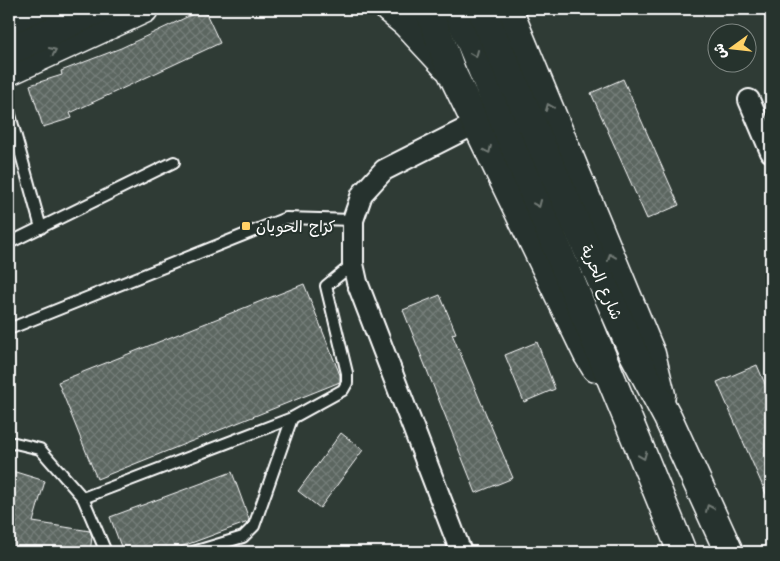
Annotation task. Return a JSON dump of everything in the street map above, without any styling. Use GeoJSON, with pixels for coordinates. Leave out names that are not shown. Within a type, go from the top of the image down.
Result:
{"type":"FeatureCollection","features":[{"type":"Feature","properties":{"kind":"main road"},"geometry":{"type":"LineString","coordinates":[[9,12],[15,9]]}},
{"type":"Feature","properties":{"kind":"main road"},"geometry":{"type":"LineString","coordinates":[[9,26],[45,9]]}},
{"type":"Feature","properties":{"kind":"main road"},"geometry":{"type":"LineString","coordinates":[[9,51],[99,9]]}},
{"type":"Feature","properties":{"kind":"main road"},"geometry":{"type":"LineString","coordinates":[[9,71],[144,9]]}},
{"type":"Feature","properties":{"kind":"main road"},"geometry":{"type":"LineString","coordinates":[[389,9],[406,23],[451,71]]}},
{"type":"Feature","properties":{"kind":"main road","name":"شارع الحرية"},"geometry":{"type":"LineString","coordinates":[[481,9],[634,354],[668,418],[729,552]]}},
{"type":"Feature","properties":{"kind":"main road"},"geometry":{"type":"LineString","coordinates":[[508,9],[651,354],[668,418]]}},
{"type":"Feature","properties":{"kind":"main road"},"geometry":{"type":"LineString","coordinates":[[438,10],[451,71],[475,124],[588,355],[632,428]]}},
{"type":"Feature","properties":{"kind":"main road","name":"شارع الحرية"},"geometry":{"type":"LineString","coordinates":[[438,10],[564,268],[606,362],[682,552]]}},
{"type":"Feature","properties":{"kind":"street"},"geometry":{"type":"LineString","coordinates":[[749,100],[771,152]]}},
{"type":"Feature","properties":{"kind":"street"},"geometry":{"type":"LineString","coordinates":[[461,552],[357,282],[353,264],[352,220],[362,194],[384,170],[475,124]]}},
{"type":"Feature","properties":{"kind":"lane"},"geometry":{"type":"LineString","coordinates":[[9,111],[41,228]]}},
{"type":"Feature","properties":{"kind":"lane"},"geometry":{"type":"LineString","coordinates":[[9,243],[174,162]]}},
{"type":"Feature","properties":{"kind":"lane"},"geometry":{"type":"LineString","coordinates":[[9,329],[286,218],[352,220]]}},
{"type":"Feature","properties":{"kind":"lane"},"geometry":{"type":"LineString","coordinates":[[83,498],[292,418],[343,390],[347,383],[348,373],[326,286],[353,264]]}},
{"type":"Feature","properties":{"kind":"lane"},"geometry":{"type":"LineString","coordinates":[[193,552],[243,537],[254,526],[292,418]]}},
{"type":"Feature","properties":{"kind":"lane"},"geometry":{"type":"LineString","coordinates":[[9,444],[14,443],[40,449],[83,498],[106,552]]}},
{"type":"Feature","properties":{"kind":"building"},"geometry":{"type":"Polygon","coordinates":[[[204,9],[220,43],[70,113],[72,118],[43,127],[30,85],[62,75],[61,71],[121,48],[204,9]]]}},
{"type":"Feature","properties":{"kind":"building"},"geometry":{"type":"Polygon","coordinates":[[[623,79],[679,205],[647,219],[591,93],[623,79]]]}},
{"type":"Feature","properties":{"kind":"building"},"geometry":{"type":"Polygon","coordinates":[[[304,284],[340,375],[340,382],[97,479],[58,382],[304,284]]]}},
{"type":"Feature","properties":{"kind":"building"},"geometry":{"type":"Polygon","coordinates":[[[440,295],[456,333],[452,334],[513,478],[476,493],[403,310],[440,295]]]}},
{"type":"Feature","properties":{"kind":"building"},"geometry":{"type":"Polygon","coordinates":[[[537,342],[555,389],[524,402],[505,355],[537,342]]]}},
{"type":"Feature","properties":{"kind":"building"},"geometry":{"type":"Polygon","coordinates":[[[757,365],[771,398],[771,505],[717,382],[757,365]]]}},
{"type":"Feature","properties":{"kind":"building"},"geometry":{"type":"Polygon","coordinates":[[[341,433],[363,450],[320,508],[298,491],[341,433]]]}},
{"type":"Feature","properties":{"kind":"building"},"geometry":{"type":"Polygon","coordinates":[[[9,470],[45,481],[33,522],[90,531],[92,537],[90,552],[9,552],[9,470]]]}},
{"type":"Feature","properties":{"kind":"building"},"geometry":{"type":"Polygon","coordinates":[[[232,472],[249,519],[248,522],[167,552],[123,552],[110,517],[232,472]]]}},
{"type":"Feature","properties":{"kind":"place","name":"كراج الحويان"},"geometry":{"type":"Point","coordinates":[246,226]}}]}
